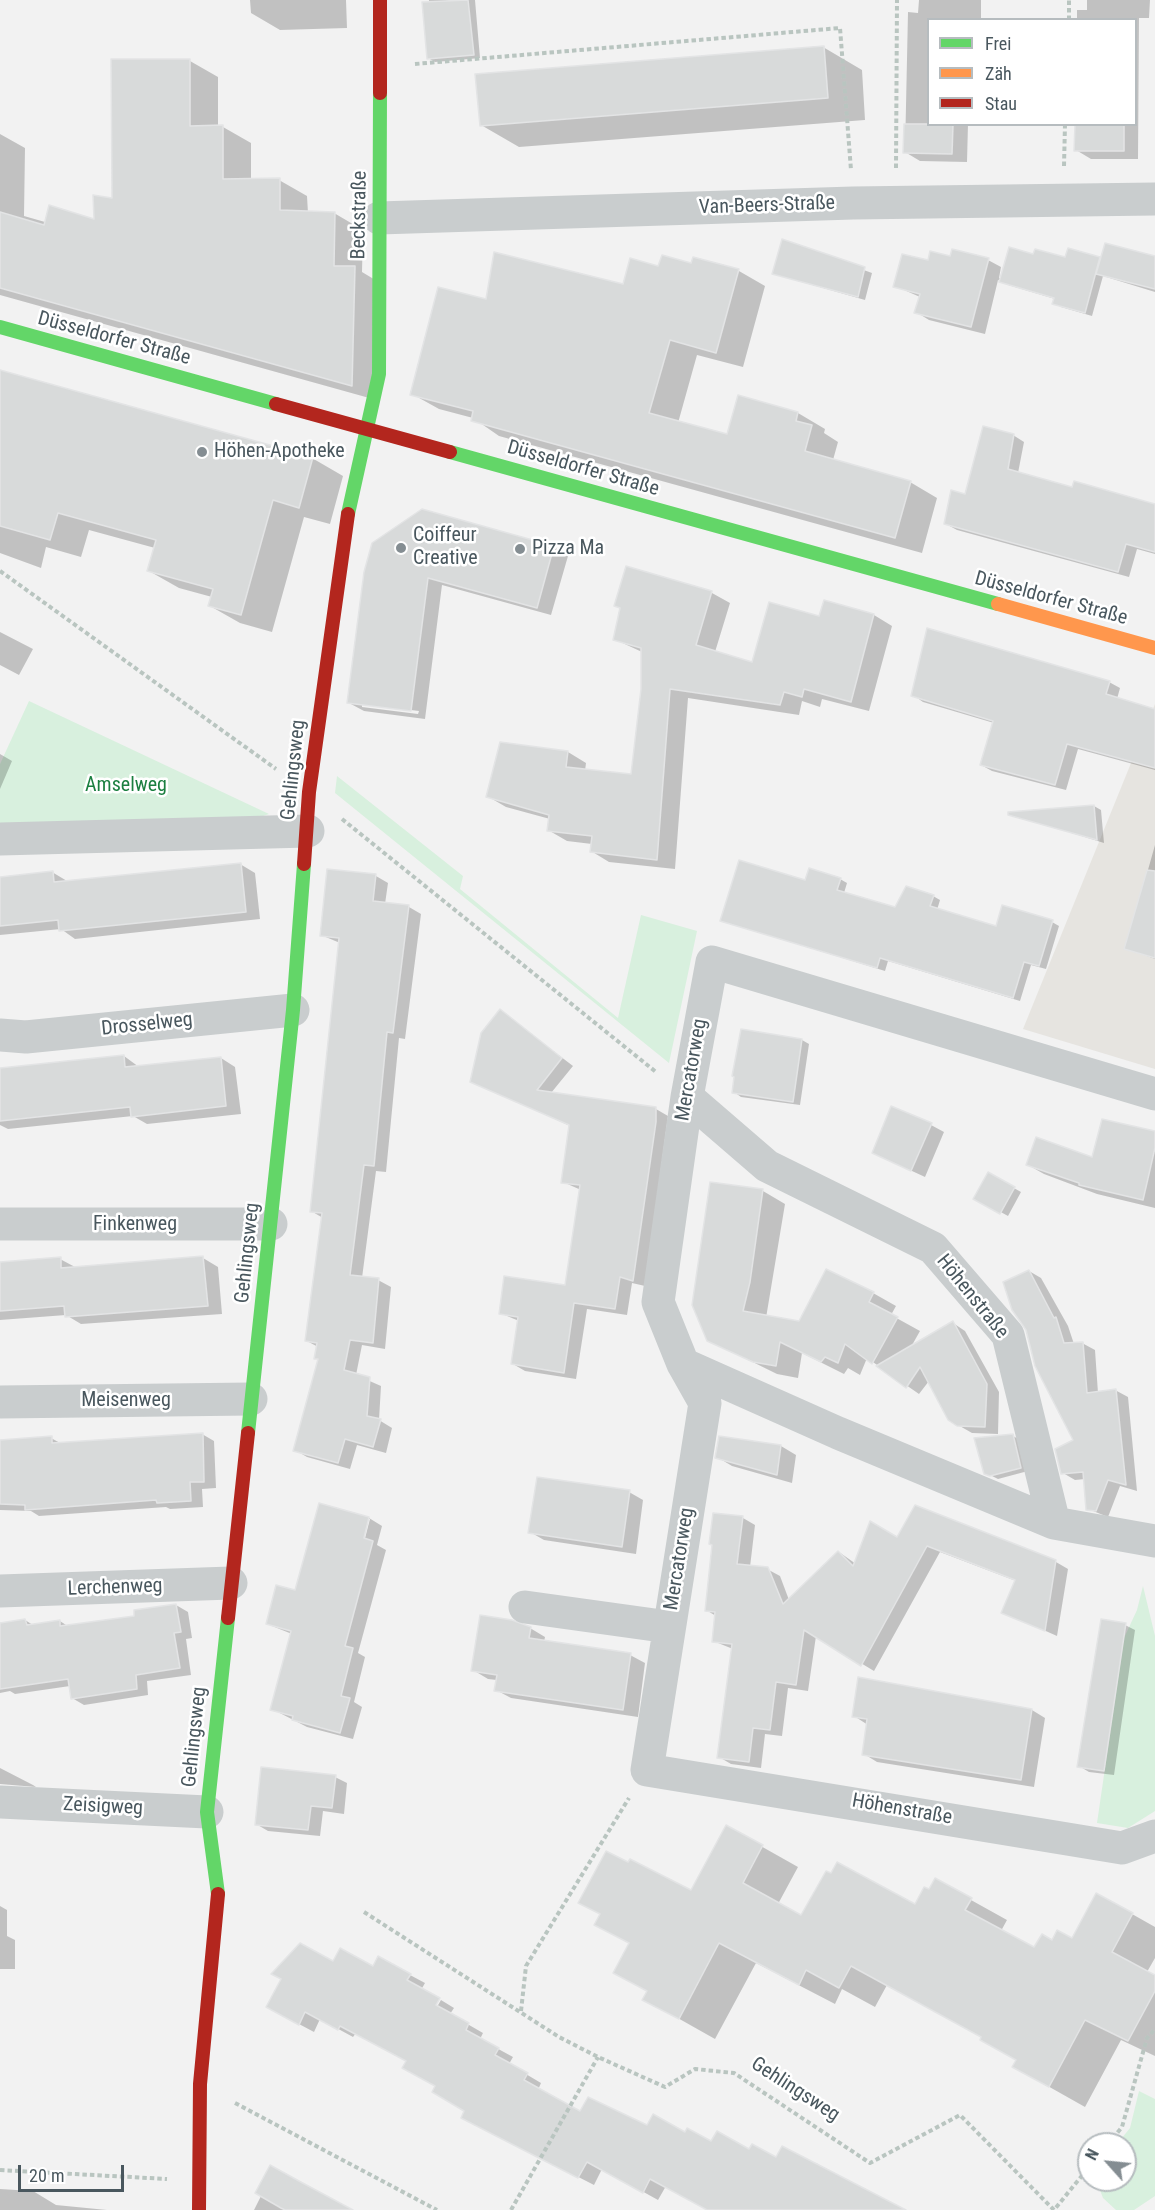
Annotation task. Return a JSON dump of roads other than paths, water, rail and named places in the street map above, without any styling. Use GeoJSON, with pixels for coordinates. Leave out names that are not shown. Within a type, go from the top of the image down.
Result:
{"type":"FeatureCollection","features":[{"type":"Feature","properties":{"kind":"street","name":"Beckstraße"},"geometry":{"type":"LineString","coordinates":[[368,429],[379,374],[382,66],[380,0]]}},
{"type":"Feature","properties":{"kind":"street","name":"Van-Beers-Straße"},"geometry":{"type":"LineString","coordinates":[[379,218],[853,203],[1155,199]]}},
{"type":"Feature","properties":{"kind":"street","name":"Düsseldorfer Straße"},"geometry":{"type":"LineString","coordinates":[[0,327],[1155,648]]}},
{"type":"Feature","properties":{"kind":"street","name":"Gehlingsweg"},"geometry":{"type":"LineString","coordinates":[[199,2210],[200,2084],[218,1894],[207,1812],[293,1010],[308,831],[309,792],[346,522],[368,429]]}},
{"type":"Feature","properties":{"kind":"street"},"geometry":{"type":"LineString","coordinates":[[0,839],[308,831]]}},
{"type":"Feature","properties":{"kind":"street","name":"Mercatorweg"},"geometry":{"type":"LineString","coordinates":[[647,1770],[705,1403],[683,1364],[658,1302],[687,1097],[711,962],[1155,1094]]}},
{"type":"Feature","properties":{"kind":"street","name":"Drosselweg"},"geometry":{"type":"LineString","coordinates":[[0,1035],[26,1037],[293,1010]]}},
{"type":"Feature","properties":{"kind":"street","name":"Höhenstraße"},"geometry":{"type":"LineString","coordinates":[[687,1097],[767,1166],[933,1248],[956,1274],[1008,1335],[1054,1523]]}},
{"type":"Feature","properties":{"kind":"street","name":"Finkenweg"},"geometry":{"type":"LineString","coordinates":[[0,1224],[271,1224]]}},
{"type":"Feature","properties":{"kind":"street"},"geometry":{"type":"LineString","coordinates":[[683,1364],[838,1433],[1054,1523],[1155,1541]]}},
{"type":"Feature","properties":{"kind":"street","name":"Meisenweg"},"geometry":{"type":"LineString","coordinates":[[0,1402],[251,1400]]}},
{"type":"Feature","properties":{"kind":"street","name":"Lerchenweg"},"geometry":{"type":"LineString","coordinates":[[0,1592],[231,1583]]}},
{"type":"Feature","properties":{"kind":"street","name":"Mercatorweg"},"geometry":{"type":"LineString","coordinates":[[525,1607],[669,1627]]}},
{"type":"Feature","properties":{"kind":"street","name":"Höhenstraße"},"geometry":{"type":"LineString","coordinates":[[647,1770],[1122,1848],[1155,1836]]}},
{"type":"Feature","properties":{"kind":"street","name":"Zeisigweg"},"geometry":{"type":"LineString","coordinates":[[0,1802],[207,1812]]}},
{"type":"Feature","properties":{"kind":"place","name":"Höhen-Apotheke"},"geometry":{"type":"Point","coordinates":[202,452]}},
{"type":"Feature","properties":{"kind":"place","name":"Coiffeur Creative"},"geometry":{"type":"Point","coordinates":[401,548]}},
{"type":"Feature","properties":{"kind":"place","name":"Pizza Ma"},"geometry":{"type":"Point","coordinates":[520,549]}},
{"type":"Feature","properties":{"kind":"park label","name":"Amselweg"},"geometry":{"type":"Point","coordinates":[126,786]}}]}
